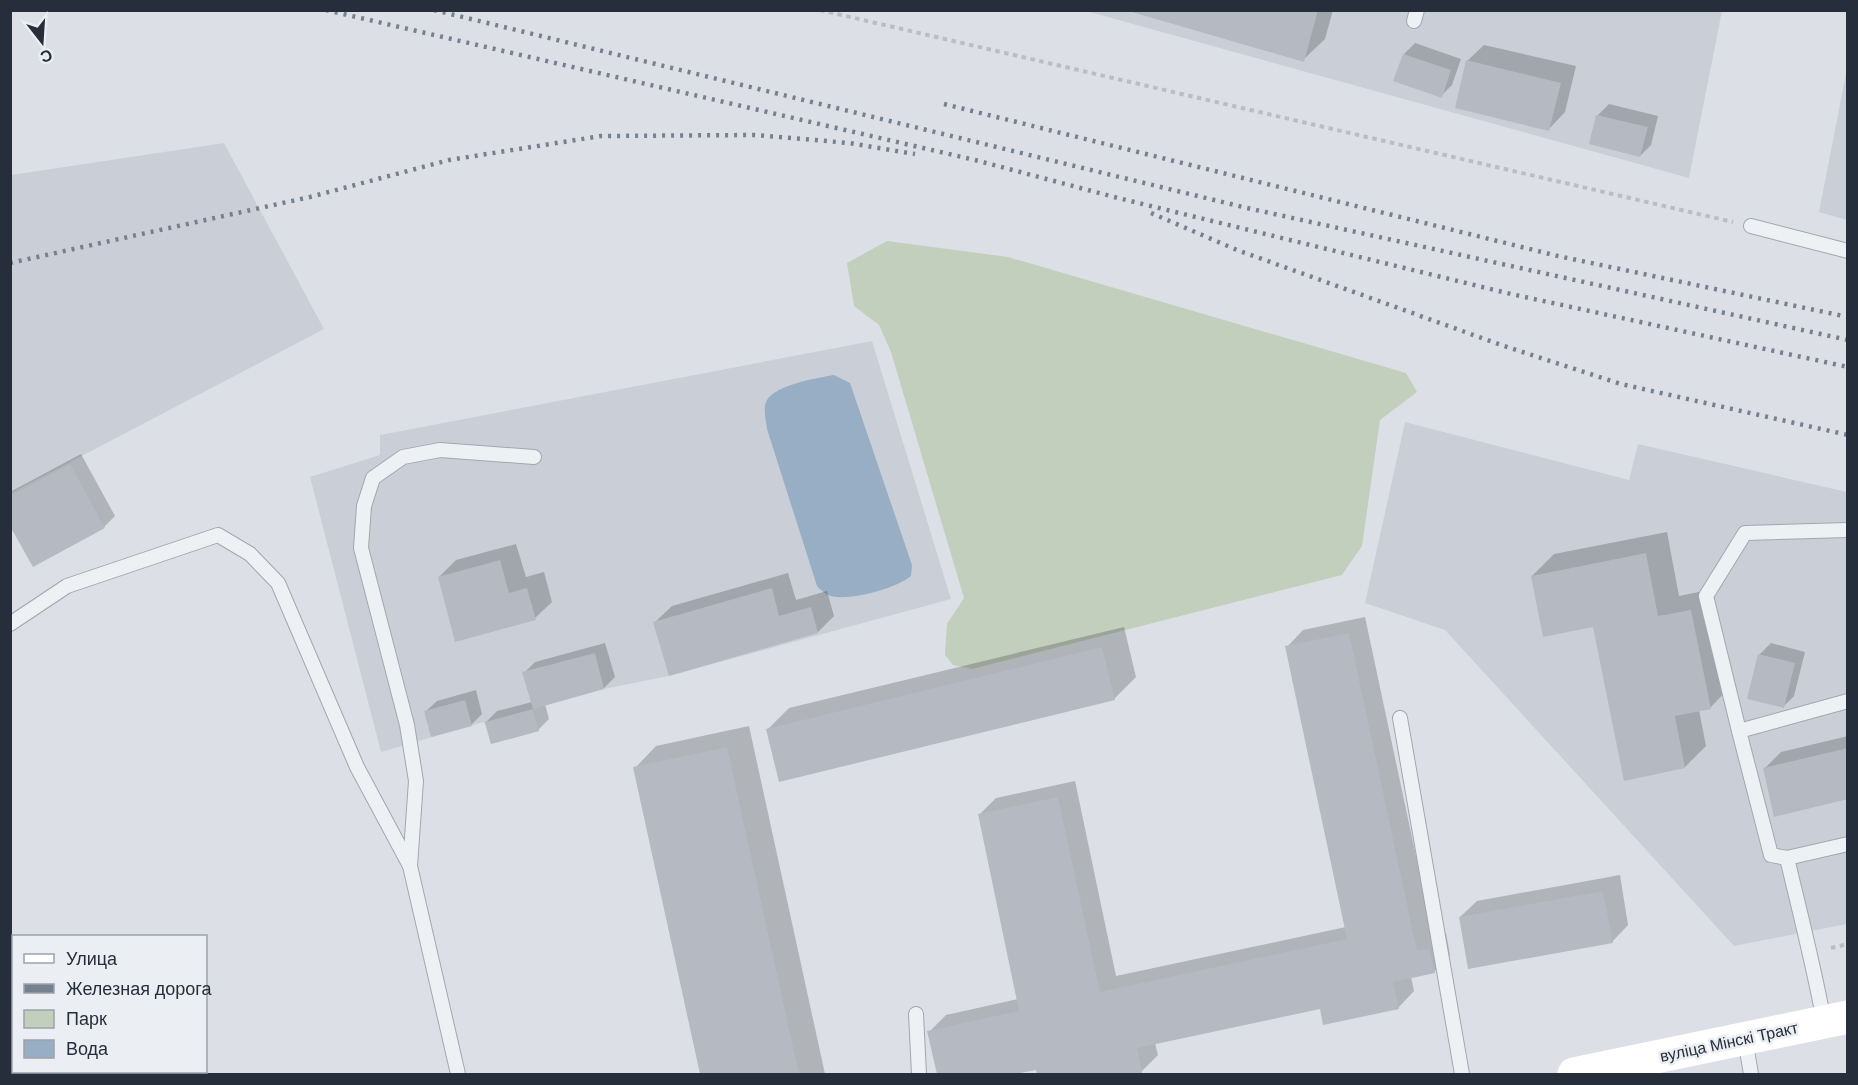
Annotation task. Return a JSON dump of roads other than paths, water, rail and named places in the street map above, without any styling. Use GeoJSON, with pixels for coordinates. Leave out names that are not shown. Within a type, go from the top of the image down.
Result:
{"type":"FeatureCollection","features":[{"type":"Feature","properties":{"kind":"street","name":"вуліца Мінскі Тракт"},"geometry":{"type":"LineString","coordinates":[[1574,1074],[1836,1020]]}},
{"type":"Feature","properties":{"kind":"lane"},"geometry":{"type":"LineString","coordinates":[[1751,226],[1848,251]]}},
{"type":"Feature","properties":{"kind":"lane"},"geometry":{"type":"LineString","coordinates":[[410,866],[416,781],[407,724],[361,548],[364,506],[373,478],[403,457],[440,450],[534,457]]}},
{"type":"Feature","properties":{"kind":"lane"},"geometry":{"type":"LineString","coordinates":[[1848,530],[1745,532],[1706,596],[1738,731],[1771,855],[1787,858],[1848,844]]}},
{"type":"Feature","properties":{"kind":"lane"},"geometry":{"type":"LineString","coordinates":[[10,624],[67,586],[218,535],[250,554],[278,583],[357,767],[410,866],[458,1074]]}},
{"type":"Feature","properties":{"kind":"lane"},"geometry":{"type":"LineString","coordinates":[[1738,731],[1848,701]]}},
{"type":"Feature","properties":{"kind":"lane"},"geometry":{"type":"LineString","coordinates":[[1400,718],[1461,1074]]}},
{"type":"Feature","properties":{"kind":"lane"},"geometry":{"type":"LineString","coordinates":[[1787,858],[1804,931],[1836,1020]]}},
{"type":"Feature","properties":{"kind":"lane"},"geometry":{"type":"LineString","coordinates":[[916,1014],[919,1074]]}},
{"type":"Feature","properties":{"kind":"lane"},"geometry":{"type":"LineString","coordinates":[[1744,1039],[1751,1074]]}},
{"type":"Feature","properties":{"kind":"water"},"geometry":{"type":"Polygon","coordinates":[[[834,375],[850,383],[912,565],[911,576],[904,581],[871,593],[847,597],[828,595],[817,586],[767,429],[765,411],[768,398],[775,392],[795,384],[834,375]]]}},
{"type":"Feature","properties":{"kind":"railway"},"geometry":{"type":"LineString","coordinates":[[326,10],[975,160],[1118,198],[1511,294],[1848,367]]}},
{"type":"Feature","properties":{"kind":"railway"},"geometry":{"type":"LineString","coordinates":[[434,10],[1247,208],[1848,340]]}},
{"type":"Feature","properties":{"kind":"railway"},"geometry":{"type":"LineString","coordinates":[[944,104],[1558,256],[1848,317]]}},
{"type":"Feature","properties":{"kind":"railway"},"geometry":{"type":"LineString","coordinates":[[10,263],[310,197],[449,160],[601,136],[755,135],[849,143],[915,154]]}},
{"type":"Feature","properties":{"kind":"railway"},"geometry":{"type":"LineString","coordinates":[[1151,213],[1237,250],[1504,346],[1621,384],[1848,435]]}}]}
